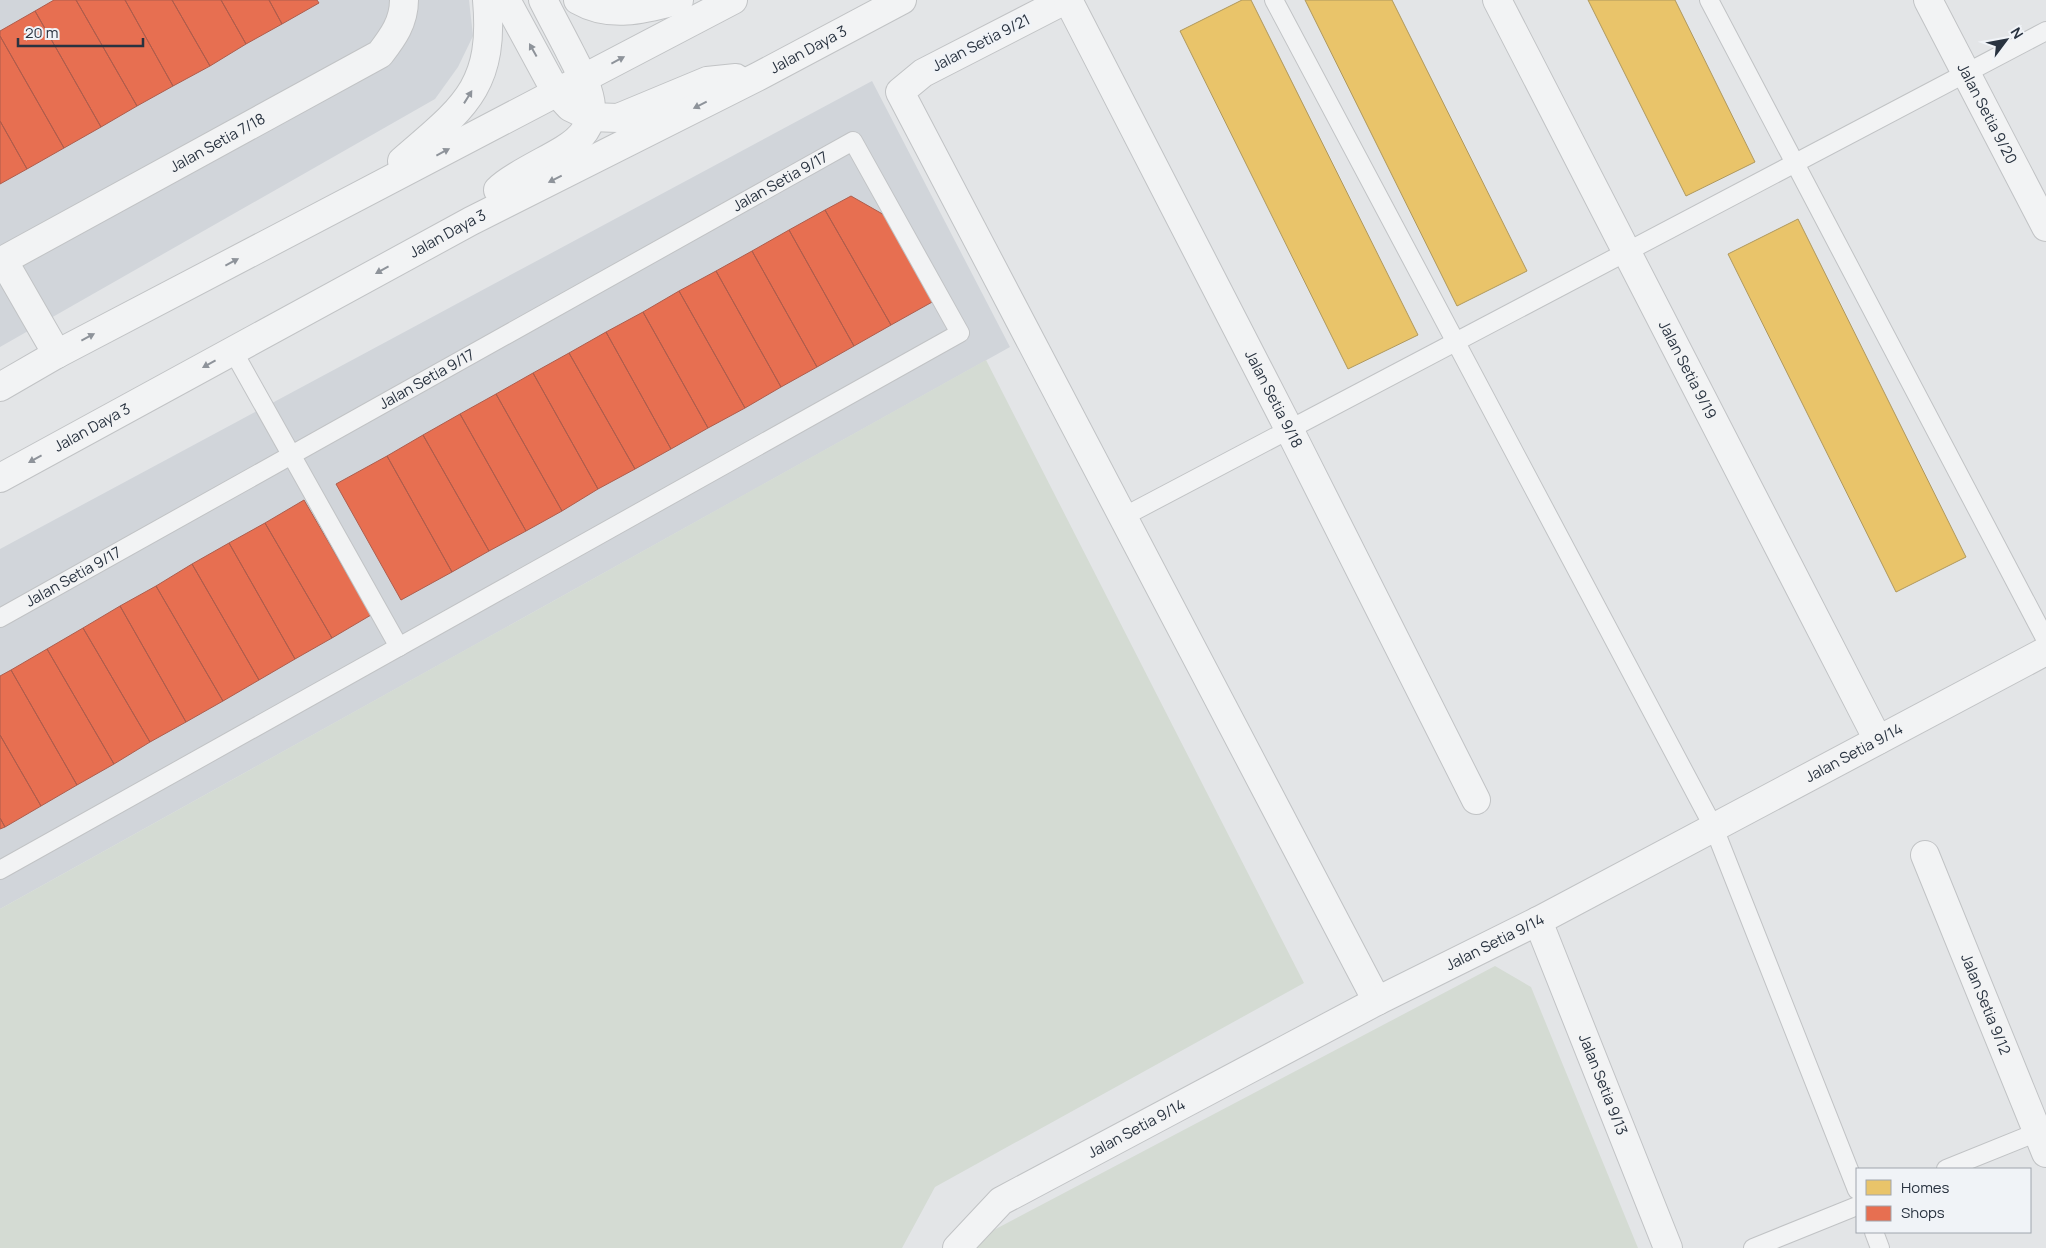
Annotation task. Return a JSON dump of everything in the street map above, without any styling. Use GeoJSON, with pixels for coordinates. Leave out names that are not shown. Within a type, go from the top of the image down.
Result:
{"type":"FeatureCollection","features":[{"type":"Feature","properties":{"kind":"street","name":"Jalan Setia 7/18"},"geometry":{"type":"LineString","coordinates":[[1,259],[380,54],[397,32],[404,10],[404,0]]}},
{"type":"Feature","properties":{"kind":"street"},"geometry":{"type":"LineString","coordinates":[[369,190],[445,124],[465,103],[482,74],[488,49],[489,22],[487,0]]}},
{"type":"Feature","properties":{"kind":"street"},"geometry":{"type":"LineString","coordinates":[[506,0],[556,92],[570,107],[591,117],[618,118],[707,81],[759,76]]}},
{"type":"Feature","properties":{"kind":"street"},"geometry":{"type":"LineString","coordinates":[[471,221],[500,188],[571,146],[585,131],[591,117],[591,96],[543,0]]}},
{"type":"Feature","properties":{"kind":"street"},"geometry":{"type":"LineString","coordinates":[[578,0],[606,10],[632,12],[679,0]]}},
{"type":"Feature","properties":{"kind":"street"},"geometry":{"type":"LineString","coordinates":[[0,387],[56,354],[733,0]]}},
{"type":"Feature","properties":{"kind":"street","name":"Jalan Daya 3"},"geometry":{"type":"LineString","coordinates":[[0,478],[471,221],[759,76],[902,0]]}},
{"type":"Feature","properties":{"kind":"street","name":"Jalan Setia 9/21"},"geometry":{"type":"LineString","coordinates":[[1066,0],[923,73],[900,92],[1123,517]]}},
{"type":"Feature","properties":{"kind":"street","name":"Jalan Setia 9/18"},"geometry":{"type":"LineString","coordinates":[[1066,0],[1289,429],[1476,800]]}},
{"type":"Feature","properties":{"kind":"street","name":"Jalan Setia 9/19"},"geometry":{"type":"LineString","coordinates":[[1497,0],[1878,740]]}},
{"type":"Feature","properties":{"kind":"street","name":"Jalan Setia 9/20"},"geometry":{"type":"LineString","coordinates":[[1928,0],[2046,227]]}},
{"type":"Feature","properties":{"kind":"street"},"geometry":{"type":"LineString","coordinates":[[1,259],[56,354]]}},
{"type":"Feature","properties":{"kind":"street"},"geometry":{"type":"LineString","coordinates":[[1123,517],[1377,1001]]}},
{"type":"Feature","properties":{"kind":"street","name":"Jalan Setia 9/14"},"geometry":{"type":"LineString","coordinates":[[957,1248],[1001,1200],[1377,1001],[1538,921],[2046,651]]}},
{"type":"Feature","properties":{"kind":"street","name":"Jalan Setia 9/12"},"geometry":{"type":"LineString","coordinates":[[1925,856],[2043,1138]]}},
{"type":"Feature","properties":{"kind":"street","name":"Jalan Setia 9/13"},"geometry":{"type":"LineString","coordinates":[[1538,921],[1668,1248]]}},
{"type":"Feature","properties":{"kind":"lane"},"geometry":{"type":"LineString","coordinates":[[1274,0],[1714,828],[1856,1187]]}},
{"type":"Feature","properties":{"kind":"lane"},"geometry":{"type":"LineString","coordinates":[[1709,0],[2046,640]]}},
{"type":"Feature","properties":{"kind":"lane"},"geometry":{"type":"LineString","coordinates":[[1123,517],[2046,31]]}},
{"type":"Feature","properties":{"kind":"lane","name":"Jalan Setia 9/17"},"geometry":{"type":"LineString","coordinates":[[0,618],[852,141],[960,333],[399,647]]}},
{"type":"Feature","properties":{"kind":"lane"},"geometry":{"type":"LineString","coordinates":[[0,870],[399,647],[233,351]]}},
{"type":"Feature","properties":{"kind":"lane"},"geometry":{"type":"LineString","coordinates":[[1949,1168],[2043,1138]]}},
{"type":"Feature","properties":{"kind":"lane"},"geometry":{"type":"LineString","coordinates":[[1753,1248],[1856,1206]]}},
{"type":"Feature","properties":{"kind":"lane"},"geometry":{"type":"LineString","coordinates":[[1874,1233],[1880,1248]]}},
{"type":"Feature","properties":{"kind":"shaded area"},"geometry":{"type":"Polygon","coordinates":[[[0,0],[469,0],[473,36],[458,67],[435,99],[0,347],[0,0]]]}},
{"type":"Feature","properties":{"kind":"shaded area"},"geometry":{"type":"Polygon","coordinates":[[[872,81],[1010,347],[0,909],[0,549],[872,81]]]}},
{"type":"Feature","properties":{"kind":"shaded area"},"geometry":{"type":"Polygon","coordinates":[[[986,360],[1304,983],[935,1187],[902,1248],[0,1248],[0,909],[986,360]]]}},
{"type":"Feature","properties":{"kind":"shaded area"},"geometry":{"type":"Polygon","coordinates":[[[1495,966],[1531,987],[1638,1248],[976,1248],[990,1232],[1495,966]]]}},
{"type":"Feature","properties":{"kind":"building: Homes"},"geometry":{"type":"Polygon","coordinates":[[[1242,0],[1251,0],[1418,335],[1348,369],[1180,31],[1242,0]]]}},
{"type":"Feature","properties":{"kind":"building: Homes"},"geometry":{"type":"Polygon","coordinates":[[[1305,0],[1392,0],[1527,271],[1457,306],[1305,0]]]}},
{"type":"Feature","properties":{"kind":"building: Homes"},"geometry":{"type":"Polygon","coordinates":[[[1588,0],[1675,0],[1755,162],[1686,196],[1588,0]]]}},
{"type":"Feature","properties":{"kind":"building: Homes"},"geometry":{"type":"Polygon","coordinates":[[[1798,219],[1966,557],[1896,592],[1728,254],[1798,219]]]}},
{"type":"Feature","properties":{"kind":"building: Shops"},"geometry":{"type":"Polygon","coordinates":[[[54,0],[76,0],[137,106],[101,127],[35,11],[54,0]]]}},
{"type":"Feature","properties":{"kind":"building: Shops"},"geometry":{"type":"Polygon","coordinates":[[[76,0],[125,0],[173,86],[137,106],[76,0]]]}},
{"type":"Feature","properties":{"kind":"building: Shops"},"geometry":{"type":"Polygon","coordinates":[[[125,0],[172,0],[210,66],[173,86],[125,0]]]}},
{"type":"Feature","properties":{"kind":"building: Shops"},"geometry":{"type":"Polygon","coordinates":[[[172,0],[221,0],[246,44],[210,66],[172,0]]]}},
{"type":"Feature","properties":{"kind":"building: Shops"},"geometry":{"type":"Polygon","coordinates":[[[221,0],[269,0],[282,24],[246,44],[221,0]]]}},
{"type":"Feature","properties":{"kind":"building: Shops"},"geometry":{"type":"Polygon","coordinates":[[[269,0],[317,0],[319,3],[282,24],[269,0]]]}},
{"type":"Feature","properties":{"kind":"building: Shops"},"geometry":{"type":"Polygon","coordinates":[[[35,11],[101,127],[64,148],[0,36],[0,31],[35,11]]]}},
{"type":"Feature","properties":{"kind":"building: Shops"},"geometry":{"type":"Polygon","coordinates":[[[0,36],[64,148],[27,169],[0,121],[0,36]]]}},
{"type":"Feature","properties":{"kind":"building: Shops"},"geometry":{"type":"Polygon","coordinates":[[[0,121],[27,169],[0,184],[0,121]]]}},
{"type":"Feature","properties":{"kind":"building: Shops"},"geometry":{"type":"Polygon","coordinates":[[[851,196],[886,216],[934,301],[891,325],[825,210],[851,196]]]}},
{"type":"Feature","properties":{"kind":"building: Shops"},"geometry":{"type":"Polygon","coordinates":[[[825,210],[891,325],[854,346],[789,230],[825,210]]]}},
{"type":"Feature","properties":{"kind":"building: Shops"},"geometry":{"type":"Polygon","coordinates":[[[789,230],[854,346],[817,367],[752,251],[789,230]]]}},
{"type":"Feature","properties":{"kind":"building: Shops"},"geometry":{"type":"Polygon","coordinates":[[[752,251],[817,367],[781,387],[716,271],[752,251]]]}},
{"type":"Feature","properties":{"kind":"building: Shops"},"geometry":{"type":"Polygon","coordinates":[[[716,271],[781,387],[745,408],[679,291],[716,271]]]}},
{"type":"Feature","properties":{"kind":"building: Shops"},"geometry":{"type":"Polygon","coordinates":[[[679,291],[745,408],[708,428],[643,312],[679,291]]]}},
{"type":"Feature","properties":{"kind":"building: Shops"},"geometry":{"type":"Polygon","coordinates":[[[643,312],[708,428],[671,449],[606,332],[643,312]]]}},
{"type":"Feature","properties":{"kind":"building: Shops"},"geometry":{"type":"Polygon","coordinates":[[[606,332],[671,449],[635,469],[569,353],[606,332]]]}},
{"type":"Feature","properties":{"kind":"building: Shops"},"geometry":{"type":"Polygon","coordinates":[[[569,353],[635,469],[598,489],[533,373],[569,353]]]}},
{"type":"Feature","properties":{"kind":"building: Shops"},"geometry":{"type":"Polygon","coordinates":[[[533,373],[598,489],[562,511],[496,394],[533,373]]]}},
{"type":"Feature","properties":{"kind":"building: Shops"},"geometry":{"type":"Polygon","coordinates":[[[496,394],[562,511],[526,531],[460,414],[496,394]]]}},
{"type":"Feature","properties":{"kind":"building: Shops"},"geometry":{"type":"Polygon","coordinates":[[[460,414],[526,531],[489,551],[423,435],[460,414]]]}},
{"type":"Feature","properties":{"kind":"building: Shops"},"geometry":{"type":"Polygon","coordinates":[[[423,435],[489,551],[452,572],[387,456],[423,435]]]}},
{"type":"Feature","properties":{"kind":"building: Shops"},"geometry":{"type":"Polygon","coordinates":[[[387,456],[452,572],[401,600],[336,484],[387,456]]]}},
{"type":"Feature","properties":{"kind":"building: Shops"},"geometry":{"type":"Polygon","coordinates":[[[304,500],[371,615],[332,638],[265,523],[304,500]]]}},
{"type":"Feature","properties":{"kind":"building: Shops"},"geometry":{"type":"Polygon","coordinates":[[[265,523],[332,638],[295,659],[229,543],[265,523]]]}},
{"type":"Feature","properties":{"kind":"building: Shops"},"geometry":{"type":"Polygon","coordinates":[[[229,543],[295,659],[259,680],[192,564],[229,543]]]}},
{"type":"Feature","properties":{"kind":"building: Shops"},"geometry":{"type":"Polygon","coordinates":[[[192,564],[259,680],[223,701],[156,586],[192,564]]]}},
{"type":"Feature","properties":{"kind":"building: Shops"},"geometry":{"type":"Polygon","coordinates":[[[156,586],[223,701],[186,722],[120,606],[156,586]]]}},
{"type":"Feature","properties":{"kind":"building: Shops"},"geometry":{"type":"Polygon","coordinates":[[[120,606],[186,722],[150,742],[83,628],[120,606]]]}},
{"type":"Feature","properties":{"kind":"building: Shops"},"geometry":{"type":"Polygon","coordinates":[[[83,628],[150,742],[114,764],[47,649],[83,628]]]}},
{"type":"Feature","properties":{"kind":"building: Shops"},"geometry":{"type":"Polygon","coordinates":[[[47,649],[114,764],[77,785],[11,670],[47,649]]]}},
{"type":"Feature","properties":{"kind":"building: Shops"},"geometry":{"type":"Polygon","coordinates":[[[11,670],[77,785],[41,806],[0,735],[0,676],[11,670]]]}},
{"type":"Feature","properties":{"kind":"building: Shops"},"geometry":{"type":"Polygon","coordinates":[[[0,735],[41,806],[5,827],[0,818],[0,735]]]}},
{"type":"Feature","properties":{"kind":"building: Shops"},"geometry":{"type":"Polygon","coordinates":[[[0,818],[5,827],[0,829],[0,818]]]}}]}
